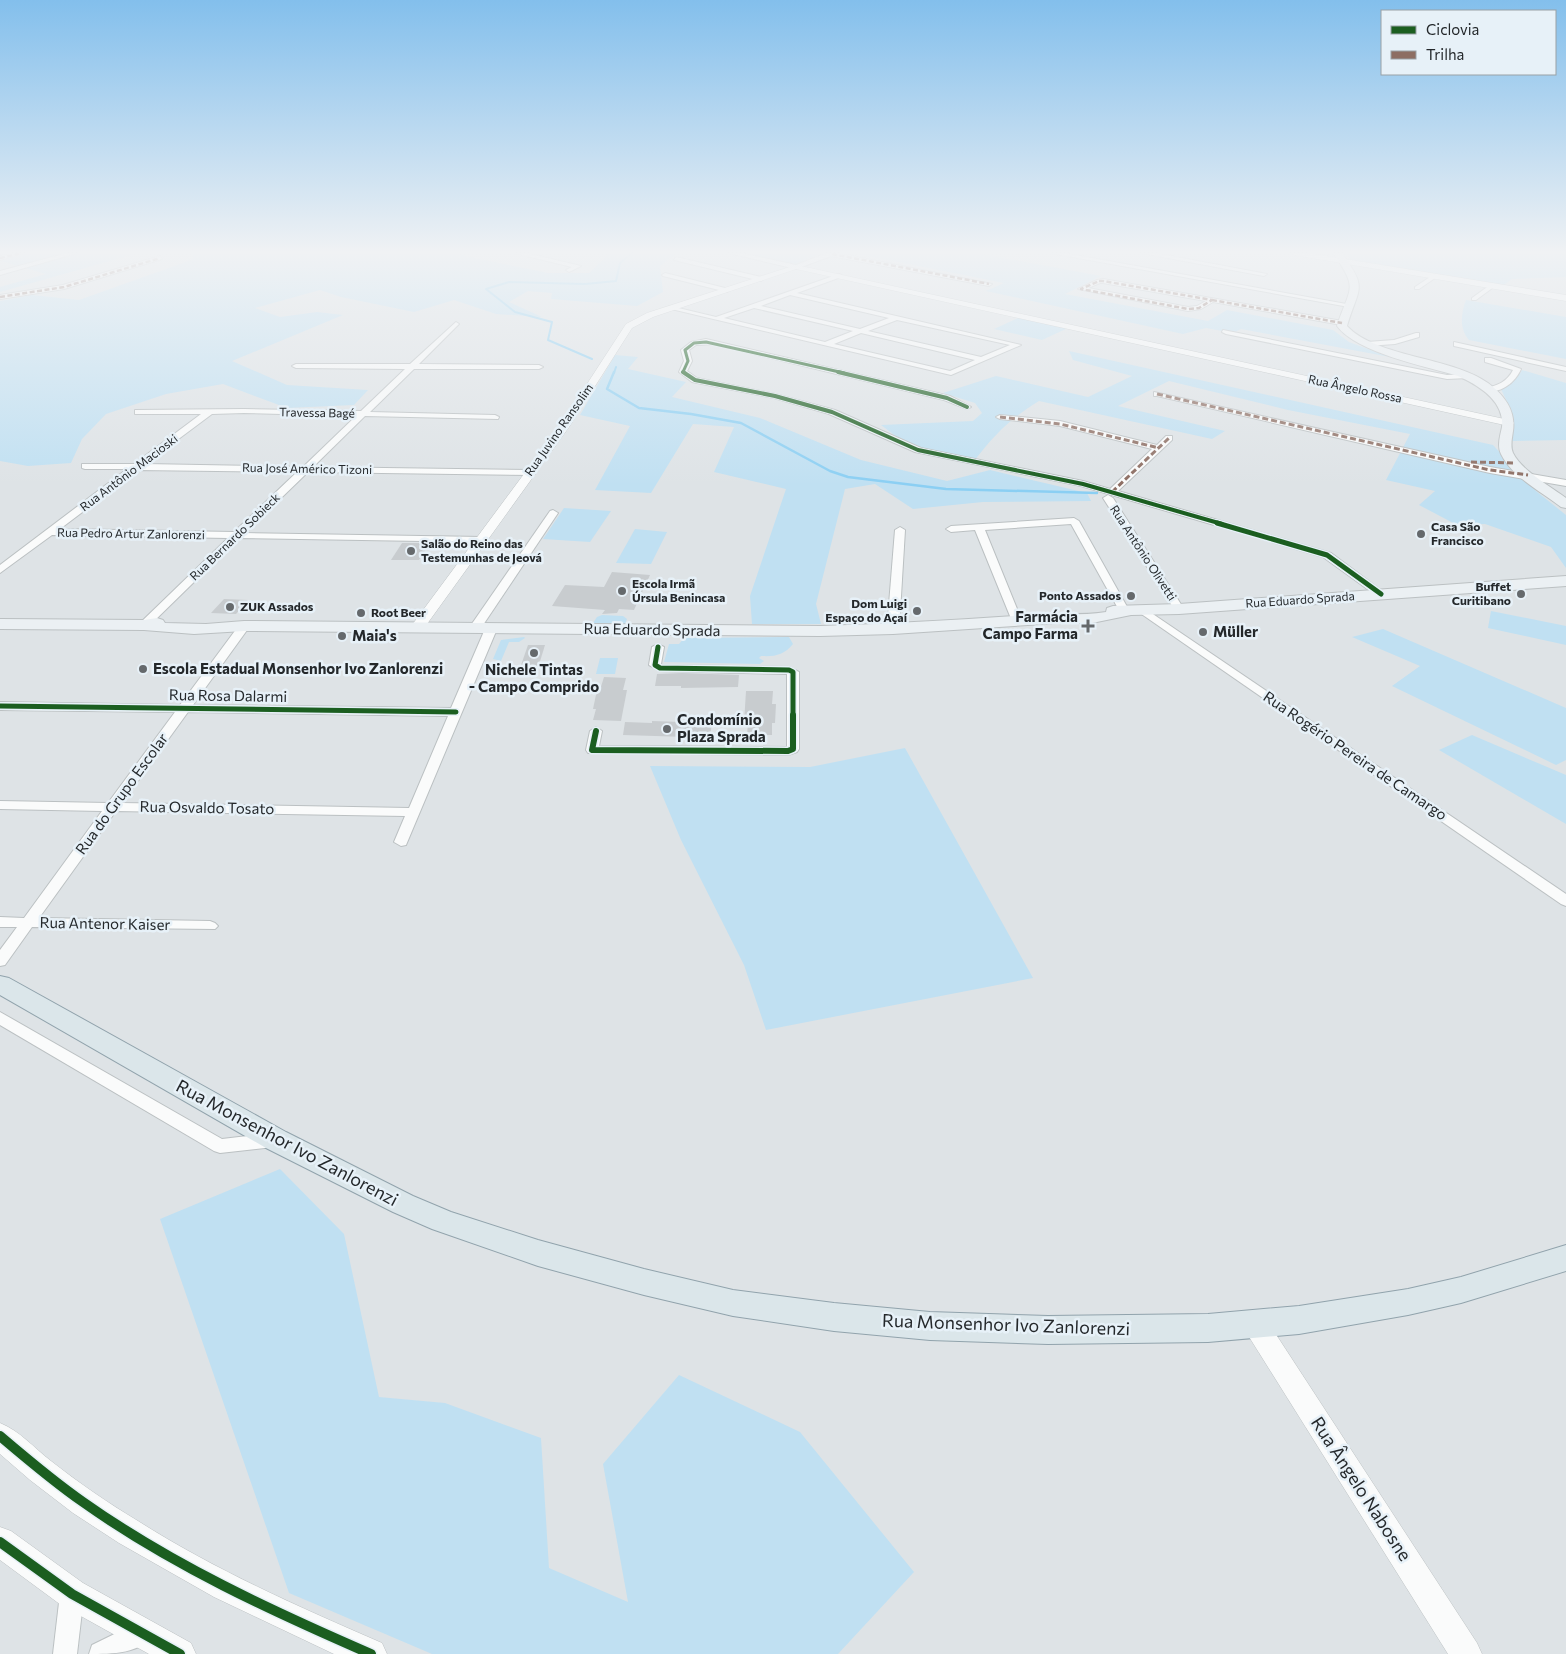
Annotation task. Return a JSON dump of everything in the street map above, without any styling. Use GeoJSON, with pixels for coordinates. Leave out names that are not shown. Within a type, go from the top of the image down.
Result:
{"type":"FeatureCollection","features":[{"type":"Feature","properties":{"kind":"main road"},"geometry":{"type":"LineString","coordinates":[[1344,330],[1345,333],[1367,344],[1468,376],[1488,390],[1503,405],[1507,412],[1509,423],[1506,448],[1521,469],[1566,504]]}},
{"type":"Feature","properties":{"kind":"main road","name":"Rua Eduardo Sprada"},"geometry":{"type":"LineString","coordinates":[[0,624],[144,625],[159,628],[219,629],[244,626],[783,632],[893,629],[1059,618],[1078,619],[1114,616],[1124,612],[1566,581]]}},
{"type":"Feature","properties":{"kind":"main road","name":"Rua Monsenhor Ivo Zanlorenzi"},"geometry":{"type":"LineString","coordinates":[[0,984],[276,1140],[367,1187],[442,1221],[538,1253],[733,1302],[834,1317],[930,1326],[1048,1330],[1142,1330],[1255,1324],[1354,1312],[1461,1290],[1566,1258]]}},
{"type":"Feature","properties":{"kind":"street","name":"Rua Bernardo Sobieck"},"geometry":{"type":"LineString","coordinates":[[144,625],[450,330]]}},
{"type":"Feature","properties":{"kind":"street","name":"Rua Juvino Ransolim"},"geometry":{"type":"LineString","coordinates":[[418,628],[565,425],[626,330]]}},
{"type":"Feature","properties":{"kind":"street"},"geometry":{"type":"LineString","coordinates":[[765,330],[951,373],[1017,345],[953,330]]}},
{"type":"Feature","properties":{"kind":"street"},"geometry":{"type":"LineString","coordinates":[[858,330],[983,360]]}},
{"type":"Feature","properties":{"kind":"street","name":"Rua Ângelo Rossa"},"geometry":{"type":"LineString","coordinates":[[1086,330],[1509,423]]}},
{"type":"Feature","properties":{"kind":"street"},"geometry":{"type":"LineString","coordinates":[[826,344],[861,331]]}},
{"type":"Feature","properties":{"kind":"street"},"geometry":{"type":"LineString","coordinates":[[1226,332],[1447,377],[1468,376]]}},
{"type":"Feature","properties":{"kind":"street"},"geometry":{"type":"LineString","coordinates":[[1367,344],[1395,342],[1416,336]]}},
{"type":"Feature","properties":{"kind":"street"},"geometry":{"type":"LineString","coordinates":[[967,407],[947,398],[731,346],[703,342],[689,345],[685,350],[688,361],[683,372],[695,380],[758,392],[813,406],[849,419],[918,450],[1060,478],[1110,495],[1327,555],[1346,570],[1354,581],[1376,595]]}},
{"type":"Feature","properties":{"kind":"street"},"geometry":{"type":"LineString","coordinates":[[1456,344],[1566,368]]}},
{"type":"Feature","properties":{"kind":"street"},"geometry":{"type":"LineString","coordinates":[[1488,360],[1517,369],[1515,375],[1500,387],[1488,390]]}},
{"type":"Feature","properties":{"kind":"street"},"geometry":{"type":"LineString","coordinates":[[296,366],[539,367]]}},
{"type":"Feature","properties":{"kind":"street"},"geometry":{"type":"LineString","coordinates":[[1157,394],[1490,470],[1521,469]]}},
{"type":"Feature","properties":{"kind":"street","name":"Travessa Bagé"},"geometry":{"type":"LineString","coordinates":[[138,412],[210,411],[495,417]]}},
{"type":"Feature","properties":{"kind":"street","name":"Rua Antônio Macioski"},"geometry":{"type":"LineString","coordinates":[[0,570],[210,411]]}},
{"type":"Feature","properties":{"kind":"street"},"geometry":{"type":"LineString","coordinates":[[1000,418],[1026,418],[1050,422],[1159,448]]}},
{"type":"Feature","properties":{"kind":"street"},"geometry":{"type":"LineString","coordinates":[[1110,495],[1169,438]]}},
{"type":"Feature","properties":{"kind":"street"},"geometry":{"type":"LineString","coordinates":[[1458,463],[1521,469],[1566,483]]}},
{"type":"Feature","properties":{"kind":"street","name":"Rua José Américo Tizoni"},"geometry":{"type":"LineString","coordinates":[[85,466],[530,473]]}},
{"type":"Feature","properties":{"kind":"street","name":"Rua Antônio Olivetti"},"geometry":{"type":"LineString","coordinates":[[1110,495],[1179,609]]}},
{"type":"Feature","properties":{"kind":"street"},"geometry":{"type":"LineString","coordinates":[[401,842],[456,712],[483,629],[553,512]]}},
{"type":"Feature","properties":{"kind":"street"},"geometry":{"type":"LineString","coordinates":[[951,529],[1074,521],[1124,612]]}},
{"type":"Feature","properties":{"kind":"street"},"geometry":{"type":"LineString","coordinates":[[979,527],[1018,621]]}},
{"type":"Feature","properties":{"kind":"street"},"geometry":{"type":"LineString","coordinates":[[893,629],[900,530]]}},
{"type":"Feature","properties":{"kind":"street","name":"Rua Pedro Artur Zanlorenzi"},"geometry":{"type":"LineString","coordinates":[[50,532],[482,540]]}},
{"type":"Feature","properties":{"kind":"street","name":"Rua Rogério Pereira de Camargo"},"geometry":{"type":"LineString","coordinates":[[1144,611],[1566,901]]}},
{"type":"Feature","properties":{"kind":"street","name":"Rua do Grupo Escolar"},"geometry":{"type":"LineString","coordinates":[[0,961],[244,626]]}},
{"type":"Feature","properties":{"kind":"street"},"geometry":{"type":"LineString","coordinates":[[596,731],[592,750],[793,749],[793,672],[789,670],[660,668],[656,666],[658,647]]}},
{"type":"Feature","properties":{"kind":"street","name":"Rua Rosa Dalarmi"},"geometry":{"type":"LineString","coordinates":[[0,706],[456,712]]}},
{"type":"Feature","properties":{"kind":"street","name":"Rua Osvaldo Tosato"},"geometry":{"type":"LineString","coordinates":[[0,805],[414,812]]}},
{"type":"Feature","properties":{"kind":"street","name":"Rua Antenor Kaiser"},"geometry":{"type":"LineString","coordinates":[[0,922],[210,926]]}},
{"type":"Feature","properties":{"kind":"street"},"geometry":{"type":"LineString","coordinates":[[0,1018],[220,1146],[276,1140]]}},
{"type":"Feature","properties":{"kind":"street","name":"Rua Ângelo Nabosne"},"geometry":{"type":"LineString","coordinates":[[1255,1324],[1466,1654]]}},
{"type":"Feature","properties":{"kind":"street"},"geometry":{"type":"LineString","coordinates":[[0,1436],[86,1503],[163,1553],[302,1625],[371,1654]]}},
{"type":"Feature","properties":{"kind":"street"},"geometry":{"type":"LineString","coordinates":[[0,1542],[72,1594],[180,1654]]}},
{"type":"Feature","properties":{"kind":"street"},"geometry":{"type":"LineString","coordinates":[[65,1654],[72,1594]]}},
{"type":"Feature","properties":{"kind":"street"},"geometry":{"type":"LineString","coordinates":[[101,1654],[141,1633]]}},
{"type":"Feature","properties":{"kind":"shaded area"},"geometry":{"type":"Polygon","coordinates":[[[0,330],[306,330],[232,361],[287,385],[368,390],[354,405],[287,408],[223,384],[166,394],[106,414],[82,439],[71,463],[28,466],[0,461],[0,330]]]}},
{"type":"Feature","properties":{"kind":"shaded area"},"geometry":{"type":"Polygon","coordinates":[[[999,330],[1063,330],[1042,340],[999,330]]]}},
{"type":"Feature","properties":{"kind":"shaded area"},"geometry":{"type":"Polygon","coordinates":[[[1166,330],[1198,330],[1183,334],[1166,330]]]}},
{"type":"Feature","properties":{"kind":"shaded area"},"geometry":{"type":"Polygon","coordinates":[[[1218,330],[1239,330],[1233,333],[1218,330]]]}},
{"type":"Feature","properties":{"kind":"shaded area"},"geometry":{"type":"Polygon","coordinates":[[[1247,330],[1333,330],[1349,342],[1390,357],[1247,330]]]}},
{"type":"Feature","properties":{"kind":"shaded area"},"geometry":{"type":"Polygon","coordinates":[[[1566,330],[1566,359],[1469,340],[1464,331],[1566,330]]]}},
{"type":"Feature","properties":{"kind":"shaded area"},"geometry":{"type":"Polygon","coordinates":[[[1069,351],[1493,445],[1536,491],[1566,515],[1566,568],[1551,547],[1485,524],[1457,525],[1419,505],[1435,491],[1386,480],[1410,434],[1288,410],[1169,381],[1118,406],[1225,431],[1212,439],[1039,401],[1004,427],[974,461],[906,444],[881,425],[973,421],[982,413],[975,403],[943,393],[996,376],[1088,397],[1132,376],[1073,360],[1069,351]]]}},
{"type":"Feature","properties":{"kind":"shaded area"},"geometry":{"type":"Polygon","coordinates":[[[615,355],[638,357],[628,369],[686,382],[672,397],[760,418],[861,460],[947,481],[990,470],[1087,493],[1091,501],[983,502],[913,509],[875,484],[845,489],[816,604],[821,624],[752,624],[750,596],[786,489],[714,472],[734,427],[693,424],[651,493],[595,490],[630,426],[580,415],[615,355]]]}},
{"type":"Feature","properties":{"kind":"shaded area"},"geometry":{"type":"Polygon","coordinates":[[[1522,370],[1566,383],[1566,440],[1512,441],[1512,413],[1501,389],[1518,376],[1522,370]]]}},
{"type":"Feature","properties":{"kind":"shaded area"},"geometry":{"type":"Polygon","coordinates":[[[564,508],[611,511],[590,542],[543,539],[564,508]]]}},
{"type":"Feature","properties":{"kind":"shaded area"},"geometry":{"type":"Polygon","coordinates":[[[635,529],[667,532],[651,564],[616,563],[635,529]]]}},
{"type":"Feature","properties":{"kind":"shaded area"},"geometry":{"type":"Polygon","coordinates":[[[1491,611],[1566,626],[1566,645],[1488,628],[1491,611]]]}},
{"type":"Feature","properties":{"kind":"shaded area"},"geometry":{"type":"Polygon","coordinates":[[[602,615],[623,616],[627,619],[625,624],[593,623],[597,617],[602,615]]]}},
{"type":"Feature","properties":{"kind":"shaded area"},"geometry":{"type":"Polygon","coordinates":[[[1383,629],[1566,708],[1566,760],[1556,765],[1392,686],[1420,666],[1352,637],[1383,629]]]}},
{"type":"Feature","properties":{"kind":"shaded area"},"geometry":{"type":"Polygon","coordinates":[[[524,637],[519,642],[509,642],[501,661],[493,659],[501,640],[524,637]]]}},
{"type":"Feature","properties":{"kind":"shaded area"},"geometry":{"type":"Polygon","coordinates":[[[789,637],[793,644],[790,648],[779,654],[761,656],[759,658],[764,661],[760,664],[664,662],[669,644],[679,644],[684,638],[789,637]]]}},
{"type":"Feature","properties":{"kind":"shaded area"},"geometry":{"type":"Polygon","coordinates":[[[600,658],[618,658],[615,674],[596,674],[600,658]]]}},
{"type":"Feature","properties":{"kind":"shaded area"},"geometry":{"type":"Polygon","coordinates":[[[1472,735],[1566,775],[1566,824],[1439,750],[1472,735]]]}},
{"type":"Feature","properties":{"kind":"shaded area"},"geometry":{"type":"Polygon","coordinates":[[[905,748],[1033,978],[766,1030],[744,965],[681,840],[650,766],[810,767],[905,748]]]}},
{"type":"Feature","properties":{"kind":"shaded area"},"geometry":{"type":"Polygon","coordinates":[[[280,1169],[344,1234],[379,1397],[445,1403],[541,1438],[549,1568],[628,1602],[603,1464],[679,1375],[800,1432],[914,1572],[838,1654],[432,1654],[289,1593],[160,1219],[280,1169]]]}},
{"type":"Feature","properties":{"kind":"building","name":"Salão do Reino das Testemunhas de Jeová"},"geometry":{"type":"Polygon","coordinates":[[[402,543],[430,543],[419,560],[391,560],[402,543]]]}},
{"type":"Feature","properties":{"kind":"building","name":"Escola Irmã Úrsula Benincasa"},"geometry":{"type":"Polygon","coordinates":[[[612,572],[650,575],[634,610],[619,609],[617,613],[602,614],[605,610],[552,606],[565,585],[604,587],[612,572]]]}},
{"type":"Feature","properties":{"kind":"building","name":"ZUK Assados"},"geometry":{"type":"Polygon","coordinates":[[[224,599],[248,600],[236,614],[211,613],[224,599]]]}},
{"type":"Feature","properties":{"kind":"building","name":"Nichele Tintas - Campo Comprido"},"geometry":{"type":"Polygon","coordinates":[[[528,645],[545,645],[538,668],[520,668],[528,645]]]}},
{"type":"Feature","properties":{"kind":"building","name":"Condomínio Plaza Sprada"},"geometry":{"type":"Polygon","coordinates":[[[657,674],[739,675],[738,687],[681,688],[681,686],[655,686],[657,674]]]}},
{"type":"Feature","properties":{"kind":"building"},"geometry":{"type":"Polygon","coordinates":[[[604,677],[626,678],[623,690],[627,690],[621,721],[593,720],[596,709],[593,709],[597,690],[600,690],[604,677]]]}},
{"type":"Feature","properties":{"kind":"building","name":"Condomínio Plaza Sprada"},"geometry":{"type":"Polygon","coordinates":[[[746,691],[773,691],[772,704],[776,704],[775,723],[772,723],[772,735],[747,735],[748,723],[744,723],[746,691]]]}},
{"type":"Feature","properties":{"kind":"building","name":"Condomínio Plaza Sprada"},"geometry":{"type":"Polygon","coordinates":[[[652,721],[712,723],[710,736],[623,735],[625,722],[652,723],[652,721]]]}},
{"type":"Feature","properties":{"kind":"waterway"},"geometry":{"type":"LineString","coordinates":[[550,330],[548,340],[592,359]]}},
{"type":"Feature","properties":{"kind":"waterway"},"geometry":{"type":"LineString","coordinates":[[614,373],[616,367]]}},
{"type":"Feature","properties":{"kind":"waterway"},"geometry":{"type":"LineString","coordinates":[[614,372],[607,389],[639,408],[691,414],[741,423],[830,471],[848,477],[946,489],[1097,493]]}},
{"type":"Feature","properties":{"kind":"marked path"},"geometry":{"type":"LineString","coordinates":[[1157,394],[1490,470],[1528,475]]}},
{"type":"Feature","properties":{"kind":"marked path"},"geometry":{"type":"LineString","coordinates":[[1000,417],[1040,420],[1159,448]]}},
{"type":"Feature","properties":{"kind":"marked path"},"geometry":{"type":"LineString","coordinates":[[1112,492],[1169,438]]}},
{"type":"Feature","properties":{"kind":"marked path"},"geometry":{"type":"LineString","coordinates":[[1471,462],[1515,463]]}},
{"type":"Feature","properties":{"kind":"cycle path"},"geometry":{"type":"LineString","coordinates":[[967,407],[947,398],[719,343],[694,343],[685,350],[688,361],[683,372],[695,380],[775,396],[832,412],[918,450],[1083,484],[1327,555],[1381,594]]}},
{"type":"Feature","properties":{"kind":"cycle path"},"geometry":{"type":"LineString","coordinates":[[596,731],[592,750],[788,751],[793,749],[793,672],[789,670],[660,668],[655,665],[658,647]]}},
{"type":"Feature","properties":{"kind":"cycle path"},"geometry":{"type":"LineString","coordinates":[[0,706],[456,712]]}},
{"type":"Feature","properties":{"kind":"cycle path"},"geometry":{"type":"LineString","coordinates":[[0,1436],[41,1471],[129,1533],[224,1586],[322,1633],[371,1654]]}},
{"type":"Feature","properties":{"kind":"cycle path"},"geometry":{"type":"LineString","coordinates":[[0,1542],[72,1594],[180,1654]]}},
{"type":"Feature","properties":{"kind":"place","name":"Casa São Francisco"},"geometry":{"type":"Point","coordinates":[1421,534]}},
{"type":"Feature","properties":{"kind":"place","name":"Salão do Reino das Testemunhas de Jeová"},"geometry":{"type":"Point","coordinates":[411,551]}},
{"type":"Feature","properties":{"kind":"place","name":"Escola Irmã Úrsula Benincasa"},"geometry":{"type":"Point","coordinates":[622,591]}},
{"type":"Feature","properties":{"kind":"place","name":"Buffet Curitibano"},"geometry":{"type":"Point","coordinates":[1521,594]}},
{"type":"Feature","properties":{"kind":"place","name":"Ponto Assados"},"geometry":{"type":"Point","coordinates":[1131,596]}},
{"type":"Feature","properties":{"kind":"place","name":"ZUK Assados"},"geometry":{"type":"Point","coordinates":[230,607]}},
{"type":"Feature","properties":{"kind":"place","name":"Dom Luigi Espaço do Açaí"},"geometry":{"type":"Point","coordinates":[917,611]}},
{"type":"Feature","properties":{"kind":"place","name":"Root Beer"},"geometry":{"type":"Point","coordinates":[361,613]}},
{"type":"Feature","properties":{"kind":"place","name":"Farmácia Campo Farma"},"geometry":{"type":"Point","coordinates":[1088,626]}},
{"type":"Feature","properties":{"kind":"place","name":"Müller"},"geometry":{"type":"Point","coordinates":[1203,632]}},
{"type":"Feature","properties":{"kind":"place","name":"Maia's"},"geometry":{"type":"Point","coordinates":[342,636]}},
{"type":"Feature","properties":{"kind":"place","name":"Nichele Tintas - Campo Comprido"},"geometry":{"type":"Point","coordinates":[534,653]}},
{"type":"Feature","properties":{"kind":"place","name":"Escola Estadual Monsenhor Ivo Zanlorenzi"},"geometry":{"type":"Point","coordinates":[143,669]}},
{"type":"Feature","properties":{"kind":"place","name":"Condomínio Plaza Sprada"},"geometry":{"type":"Point","coordinates":[667,729]}}]}
